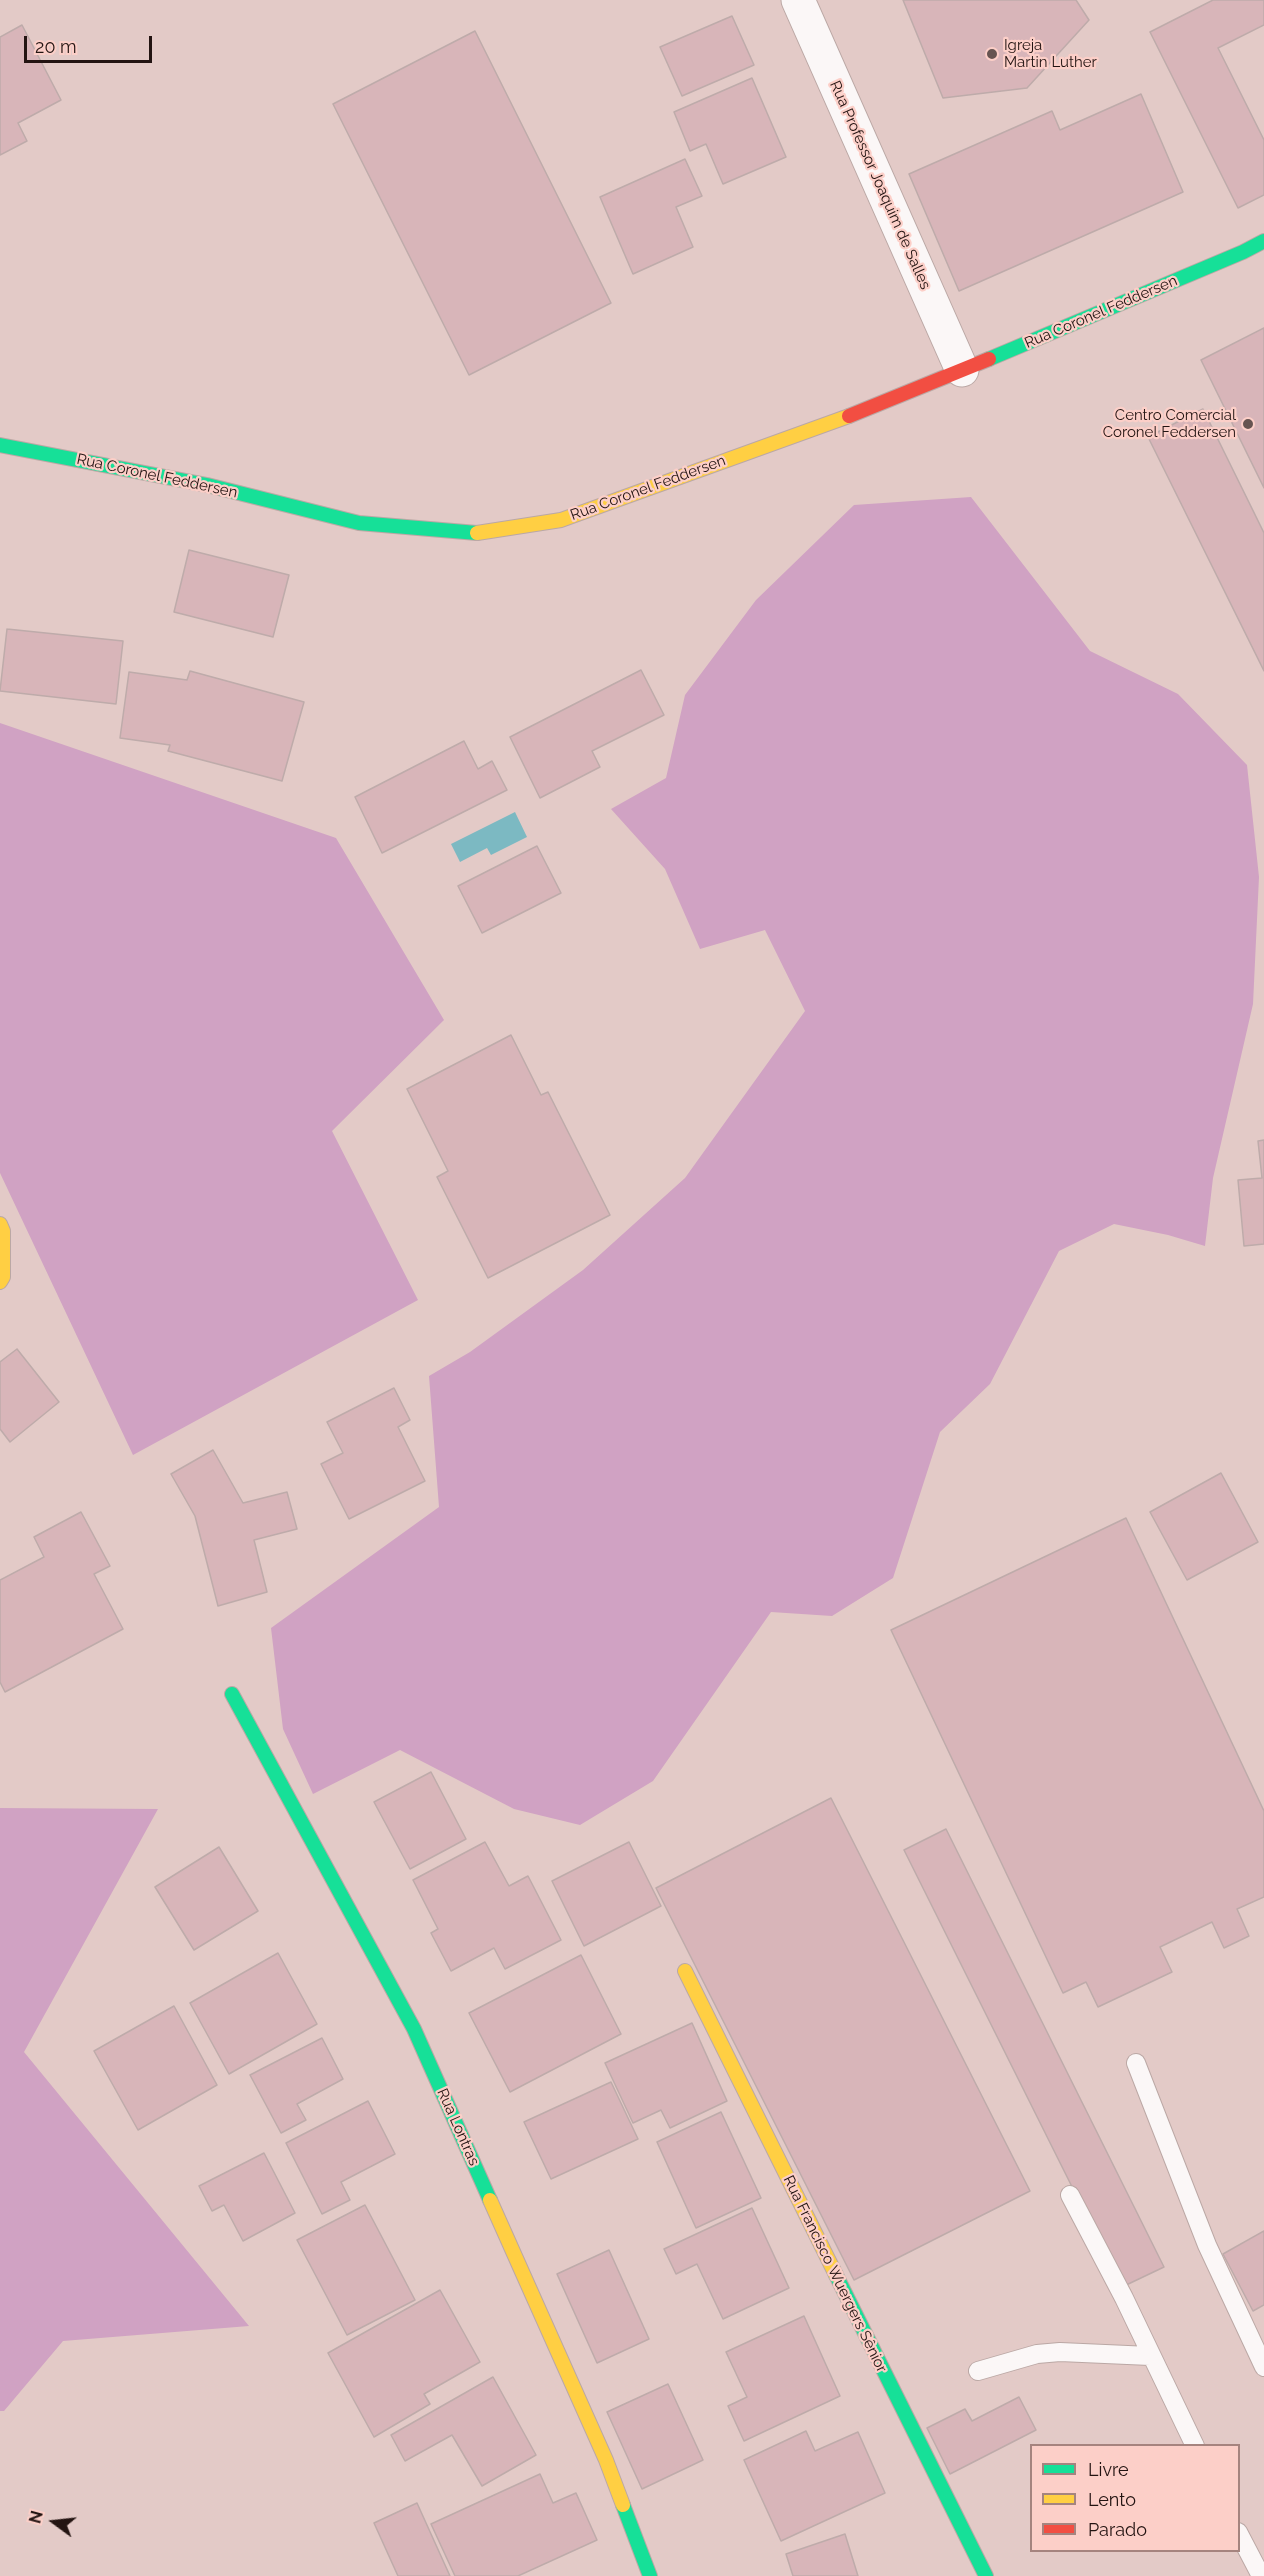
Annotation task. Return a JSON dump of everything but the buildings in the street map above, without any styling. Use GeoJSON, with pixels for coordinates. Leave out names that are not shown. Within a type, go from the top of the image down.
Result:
{"type":"FeatureCollection","features":[{"type":"Feature","properties":{"kind":"street","name":"Rua Professor Joaquim de Salles"},"geometry":{"type":"LineString","coordinates":[[798,0],[962,370]]}},
{"type":"Feature","properties":{"kind":"street","name":"Rua Coronel Feddersen"},"geometry":{"type":"LineString","coordinates":[[0,445],[207,485],[359,523],[470,534],[561,520],[886,402],[1244,252],[1264,241]]}},
{"type":"Feature","properties":{"kind":"street"},"geometry":{"type":"LineString","coordinates":[[0,1224],[3,1231],[3,1277],[0,1282]]}},
{"type":"Feature","properties":{"kind":"street","name":"Rua Lontras"},"geometry":{"type":"LineString","coordinates":[[232,1694],[414,2029],[606,2460],[650,2576]]}},
{"type":"Feature","properties":{"kind":"street","name":"Rua Francisco Wuergers Sênior"},"geometry":{"type":"LineString","coordinates":[[685,1971],[986,2576]]}},
{"type":"Feature","properties":{"kind":"lane"},"geometry":{"type":"LineString","coordinates":[[1136,2063],[1207,2245],[1264,2367]]}},
{"type":"Feature","properties":{"kind":"lane"},"geometry":{"type":"LineString","coordinates":[[1070,2194],[1124,2298],[1150,2356],[1194,2444]]}},
{"type":"Feature","properties":{"kind":"lane"},"geometry":{"type":"LineString","coordinates":[[978,2372],[1037,2354],[1060,2352],[1150,2356]]}},
{"type":"Feature","properties":{"kind":"lane"},"geometry":{"type":"LineString","coordinates":[[1240,2534],[1261,2576]]}},
{"type":"Feature","properties":{"kind":"shaded area"},"geometry":{"type":"Polygon","coordinates":[[[971,497],[1090,651],[1178,694],[1247,765],[1259,877],[1253,1004],[1213,1178],[1205,1246],[1168,1235],[1114,1224],[1059,1251],[990,1384],[940,1432],[893,1578],[832,1616],[771,1612],[653,1781],[580,1825],[514,1809],[400,1750],[313,1794],[283,1729],[271,1628],[439,1507],[429,1376],[470,1352],[583,1270],[685,1178],[805,1011],[765,930],[700,949],[665,869],[611,809],[666,778],[685,695],[756,600],[854,505],[971,497]]]}},
{"type":"Feature","properties":{"kind":"shaded area"},"geometry":{"type":"Polygon","coordinates":[[[0,723],[336,838],[444,1020],[332,1131],[418,1300],[133,1455],[0,1173],[0,723]]]}},
{"type":"Feature","properties":{"kind":"shaded area"},"geometry":{"type":"Polygon","coordinates":[[[0,1808],[158,1809],[24,2052],[249,2326],[63,2341],[4,2411],[0,2411],[0,1808]]]}},
{"type":"Feature","properties":{"kind":"water"},"geometry":{"type":"Polygon","coordinates":[[[515,812],[527,837],[491,855],[487,848],[460,862],[451,844],[515,812]]]}},
{"type":"Feature","properties":{"kind":"traffic: fast"},"geometry":{"type":"LineString","coordinates":[[989,359],[1243,252],[1264,241]]}},
{"type":"Feature","properties":{"kind":"traffic: fast"},"geometry":{"type":"LineString","coordinates":[[0,445],[207,485],[359,523],[477,533]]}},
{"type":"Feature","properties":{"kind":"traffic: fast"},"geometry":{"type":"LineString","coordinates":[[232,1694],[414,2029],[490,2200]]}},
{"type":"Feature","properties":{"kind":"traffic: fast"},"geometry":{"type":"LineString","coordinates":[[836,2275],[986,2576]]}},
{"type":"Feature","properties":{"kind":"traffic: fast"},"geometry":{"type":"LineString","coordinates":[[623,2505],[650,2576]]}},
{"type":"Feature","properties":{"kind":"traffic: slow"},"geometry":{"type":"LineString","coordinates":[[477,533],[561,520],[849,416]]}},
{"type":"Feature","properties":{"kind":"traffic: slow"},"geometry":{"type":"LineString","coordinates":[[0,1224],[3,1231],[3,1277],[0,1282]]}},
{"type":"Feature","properties":{"kind":"traffic: slow"},"geometry":{"type":"LineString","coordinates":[[685,1971],[836,2275]]}},
{"type":"Feature","properties":{"kind":"traffic: slow"},"geometry":{"type":"LineString","coordinates":[[490,2200],[606,2460],[623,2505]]}},
{"type":"Feature","properties":{"kind":"traffic: jam"},"geometry":{"type":"LineString","coordinates":[[849,416],[989,359]]}},
{"type":"Feature","properties":{"kind":"place","name":"Igreja Martin Luther"},"geometry":{"type":"Point","coordinates":[992,54]}},
{"type":"Feature","properties":{"kind":"place","name":"Centro Comercial Coronel Feddersen"},"geometry":{"type":"Point","coordinates":[1248,424]}}]}
